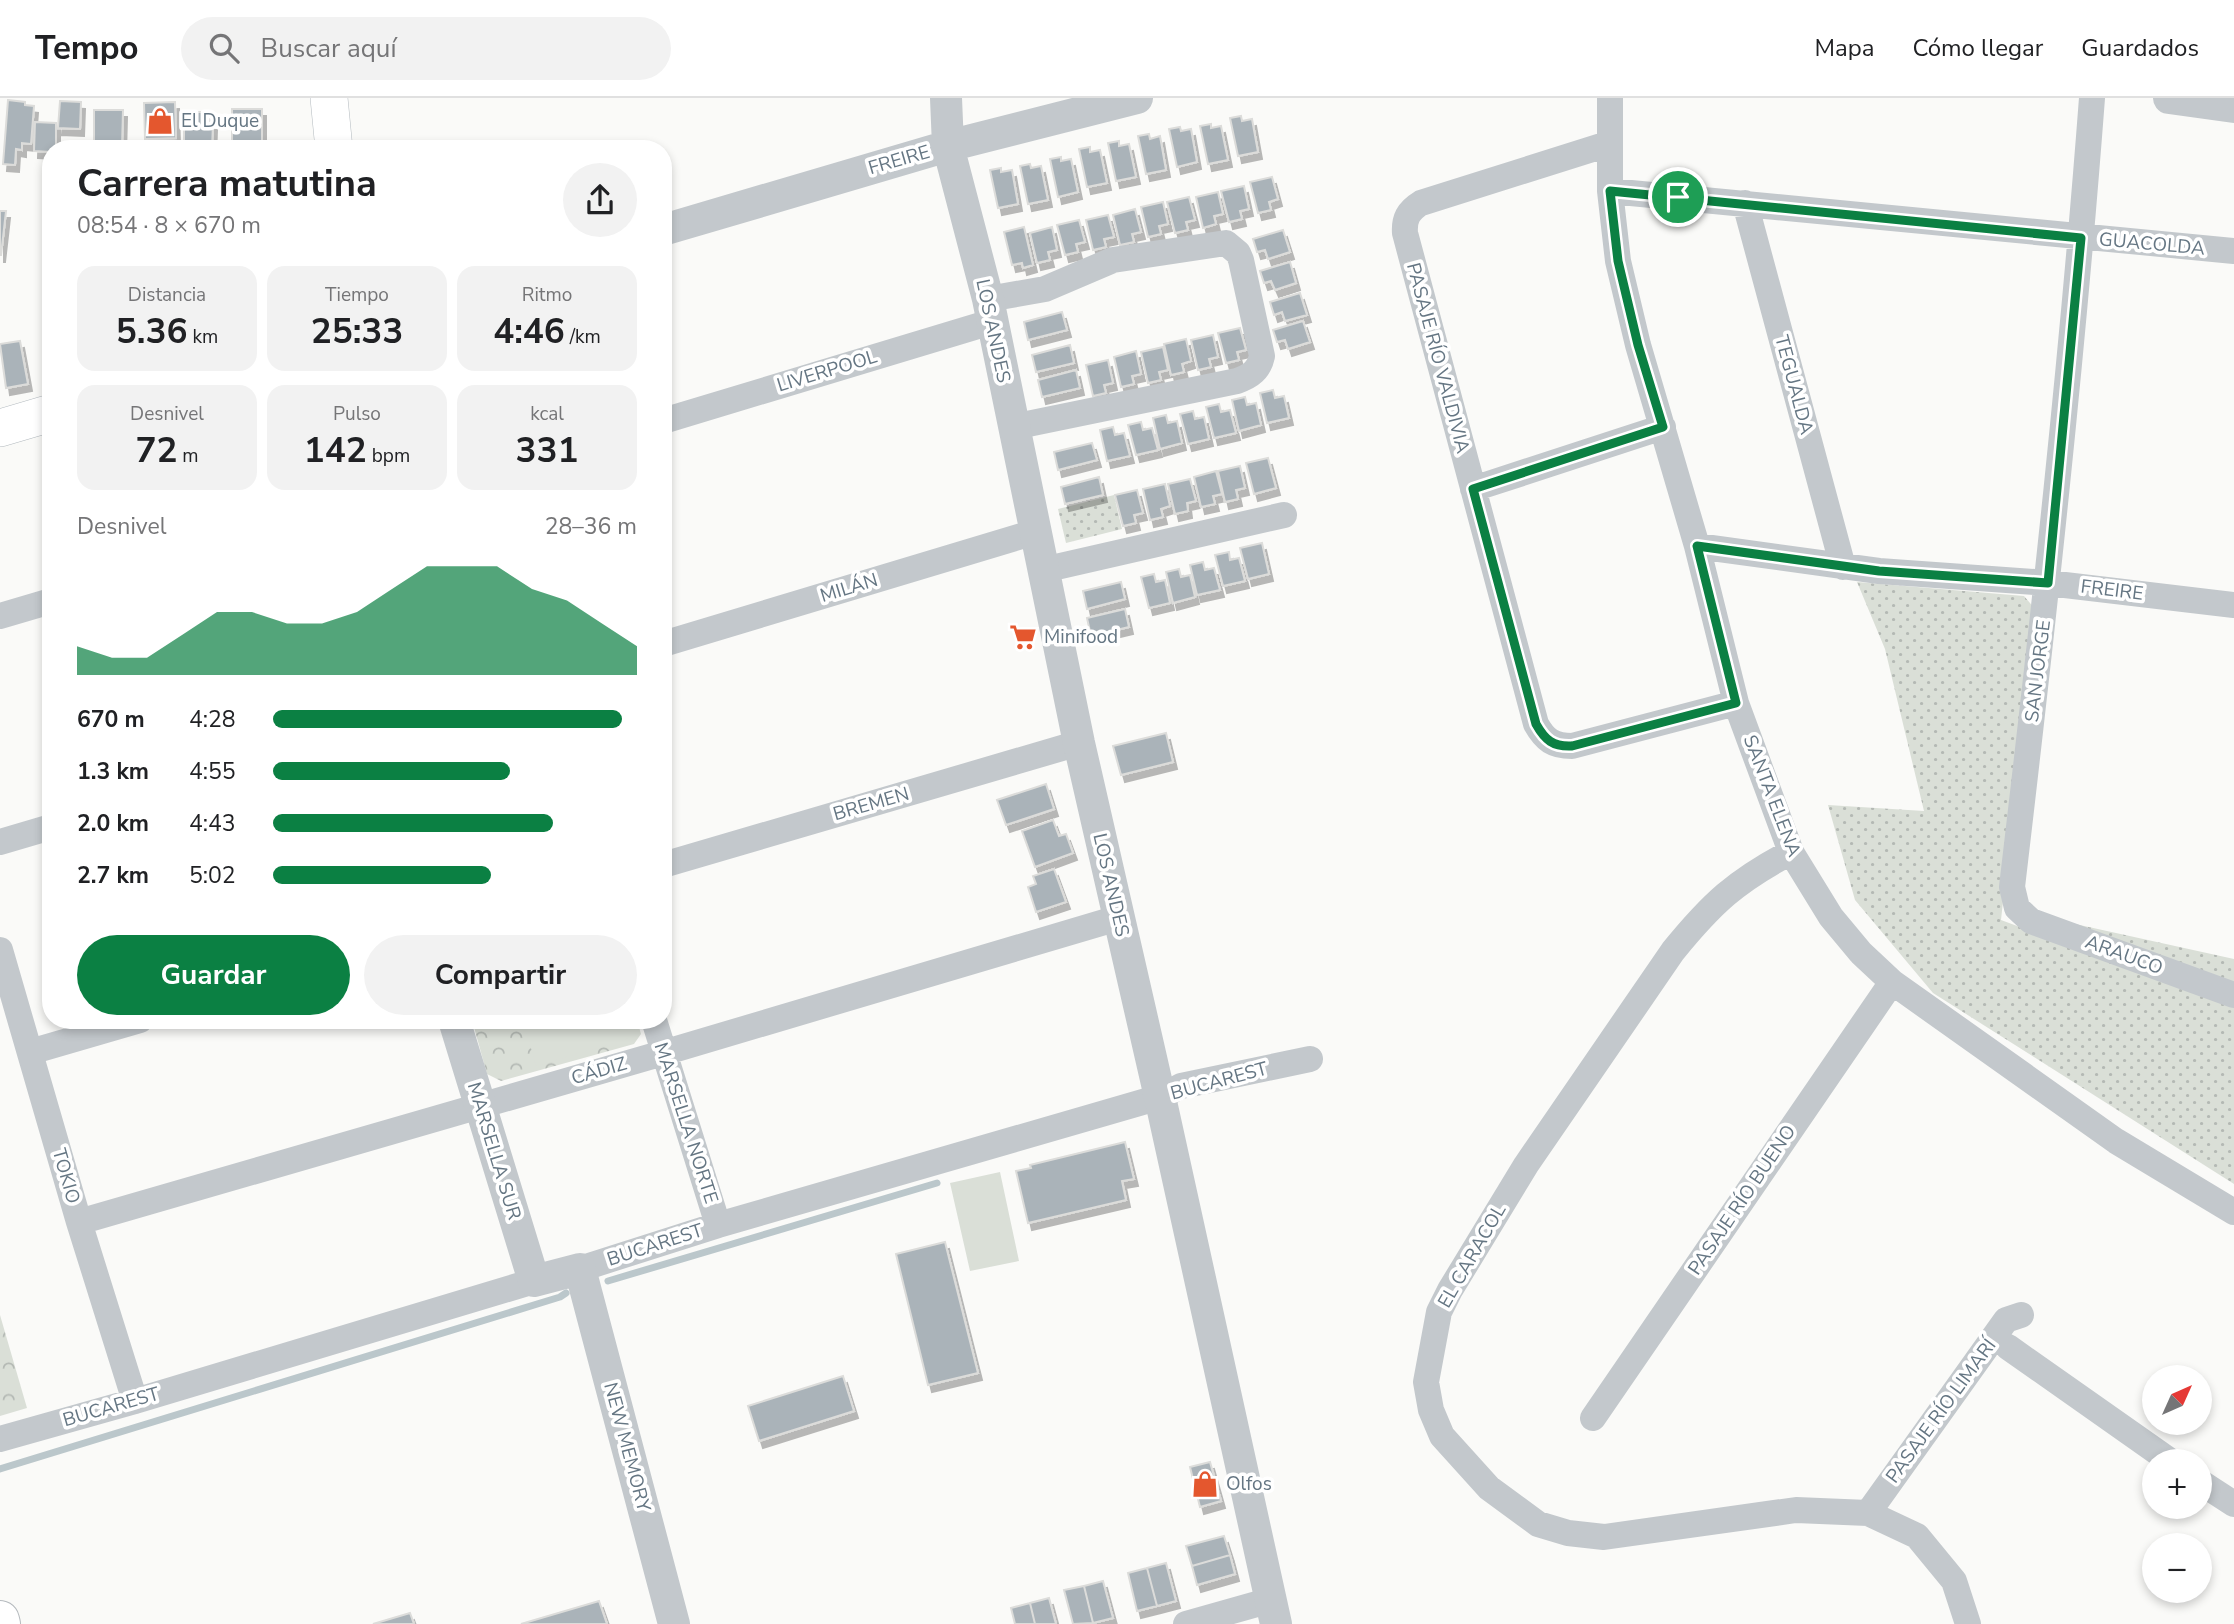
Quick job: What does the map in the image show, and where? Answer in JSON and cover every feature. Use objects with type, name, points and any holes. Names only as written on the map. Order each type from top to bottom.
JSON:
[{"type":"main road","points":[[329,98],[333,140]]},
{"type":"main road","points":[[0,428],[42,416]]},
{"type":"street","name":"LOS ANDES","points":[[946,98],[948,146],[990,310],[1079,743],[1273,1612]]},
{"type":"street","name":"FREIRE","points":[[672,227],[948,146],[1138,98]]},
{"type":"street","name":"SANTA ELENA","points":[[1610,98],[1610,191],[1618,261],[1638,345],[1697,546],[1736,703],[1791,852],[1831,917],[1861,953],[1892,982],[2116,1141],[2234,1212]]},
{"type":"street","name":"SAN JORGE","points":[[2017,908],[2012,887],[2048,583],[2092,98]]},
{"type":"street","points":[[2169,98],[2234,107]]},
{"type":"street","name":"PASAJE RÍO VALDIVIA","points":[[1608,144],[1422,203],[1409,213],[1404,222],[1405,233],[1536,724],[1550,743],[1560,747],[1572,746],[1736,703]]},
{"type":"street","name":"GUACOLDA","points":[[1610,191],[2234,251]]},
{"type":"street","name":"TEGUALDA","points":[[1745,203],[1843,567]]},
{"type":"street","name":"LIVERPOOL","points":[[672,418],[990,310],[1113,260],[1218,243],[1232,247],[1238,253],[1262,356],[1255,372],[1237,381],[1013,427]]},
{"type":"street","points":[[1473,489],[1663,427]]},
{"type":"street","points":[[1043,570],[1284,515]]},
{"type":"street","name":"MILÁN","points":[[672,641],[1035,532]]},
{"type":"street","name":"FREIRE","points":[[1697,546],[1843,567],[2048,583],[2234,605]]},
{"type":"street","points":[[0,616],[42,604]]},
{"type":"street","name":"BREMEN","points":[[672,862],[1079,743]]},
{"type":"street","points":[[0,842],[42,830]]},
{"type":"street","name":"EL CARACOL","points":[[1791,852],[1755,870],[1698,920],[1673,951],[1525,1165],[1439,1312],[1426,1382],[1431,1410],[1442,1436],[1489,1489],[1538,1524],[1569,1533],[1604,1537],[1796,1510],[1868,1513],[1917,1536],[1954,1581],[1968,1624]]},
{"type":"street","name":"ARAUCO","points":[[2017,908],[2031,921],[2234,995]]},
{"type":"street","name":"CÁDIZ","points":[[79,1222],[1118,918]]},
{"type":"street","name":"TOKIO","points":[[0,950],[79,1222],[135,1401]]},
{"type":"street","name":"PASAJE RÍO BUENO","points":[[1593,1418],[1892,982]]},
{"type":"street","points":[[30,1052],[109,1029]]},
{"type":"street","name":"MARSELLA SUR","points":[[457,1029],[534,1281]]},
{"type":"street","name":"MARSELLA NORTE","points":[[656,1029],[718,1225]]},
{"type":"street","name":"BUCAREST","points":[[0,1439],[580,1269],[718,1225],[1160,1097],[1181,1086],[1310,1059]]},
{"type":"street","name":"NEW MEMORY","points":[[580,1269],[674,1624]]},
{"type":"street","name":"PASAJE RÍO LIMARÍ","points":[[1868,1513],[2006,1320],[2021,1315]]},
{"type":"street","name":"PASAJE RÍO LIMARÍ","points":[[2008,1347],[2153,1449]]},
{"type":"street","points":[[2212,1490],[2234,1504]]},
{"type":"street","points":[[1186,1624],[1273,1612]]},
{"type":"green space","points":[[1114,495],[1122,529],[1066,543],[1058,509]]},
{"type":"green space","points":[[1857,582],[2024,596],[2035,609],[2001,920],[2234,1006],[2234,1184],[1933,993],[1855,900],[1828,805],[1924,811],[1885,649]]},
{"type":"green space","points":[[2030,914],[2234,959],[2234,989]]},
{"type":"green space","points":[[474,1029],[640,1029],[641,1034],[634,1044],[501,1081],[487,1074]]},
{"type":"green space","points":[[526,1029],[634,1029],[636,1036],[536,1066]]},
{"type":"green space","points":[[1000,1172],[1019,1261],[970,1271],[950,1183]]},
{"type":"green space","points":[[0,1315],[27,1408],[0,1416]]},
{"type":"building","points":[[8,100],[34,106],[31,144],[22,143],[22,150],[16,149],[15,165],[3,164]]},
{"type":"building","points":[[60,101],[81,102],[80,129],[58,128]]},
{"type":"building","name":"El Duque","points":[[175,102],[176,138],[145,139],[144,103]]},
{"type":"building","points":[[232,109],[262,109],[262,140],[232,140]]},
{"type":"building","points":[[94,110],[123,110],[122,140],[94,140]]},
{"type":"building","points":[[191,112],[210,112],[212,140],[184,140],[184,118],[191,118]]},
{"type":"building","points":[[1241,116],[1242,121],[1252,119],[1258,152],[1238,156],[1230,118]]},
{"type":"building","points":[[35,122],[56,123],[56,140],[42,140],[42,151],[34,151]]},
{"type":"building","points":[[1211,124],[1211,128],[1221,126],[1228,160],[1208,164],[1200,126]]},
{"type":"building","points":[[1180,127],[1181,131],[1191,129],[1197,162],[1177,167],[1169,129]]},
{"type":"building","points":[[1149,134],[1150,139],[1160,136],[1166,170],[1146,174],[1138,136]]},
{"type":"building","points":[[1119,141],[1119,146],[1129,144],[1136,177],[1116,181],[1108,143]]},
{"type":"building","points":[[1090,147],[1090,152],[1100,150],[1107,183],[1087,187],[1079,149]]},
{"type":"building","points":[[1061,157],[1061,161],[1071,159],[1078,192],[1058,197],[1050,159]]},
{"type":"building","points":[[1030,164],[1031,168],[1041,166],[1048,200],[1028,204],[1020,166]]},
{"type":"building","points":[[1001,168],[1001,172],[1012,170],[1018,204],[998,208],[990,170]]},
{"type":"building","points":[[1272,177],[1278,199],[1269,202],[1271,210],[1258,213],[1250,182]]},
{"type":"building","points":[[1244,186],[1249,209],[1240,211],[1242,219],[1229,222],[1221,191]]},
{"type":"building","points":[[1218,192],[1223,214],[1214,216],[1216,224],[1203,228],[1196,197]]},
{"type":"building","points":[[1189,197],[1195,220],[1186,222],[1188,230],[1175,233],[1167,202]]},
{"type":"building","points":[[1163,202],[1168,224],[1159,226],[1161,234],[1148,237],[1141,207]]},
{"type":"building","points":[[1135,209],[1141,232],[1132,234],[1134,242],[1120,245],[1113,215]]},
{"type":"building","points":[[0,211],[6,211],[1,255],[0,255]]},
{"type":"building","points":[[1108,215],[1114,237],[1104,239],[1106,247],[1093,250],[1086,220]]},
{"type":"building","points":[[1079,220],[1085,242],[1076,244],[1078,252],[1065,255],[1057,225]]},
{"type":"building","points":[[1024,227],[1033,265],[1023,268],[1022,263],[1012,265],[1004,232]]},
{"type":"building","points":[[1052,227],[1057,250],[1048,252],[1050,260],[1037,263],[1030,233]]},
{"type":"building","points":[[1283,230],[1290,252],[1268,259],[1265,250],[1257,252],[1253,239]]},
{"type":"building","points":[[1290,262],[1296,283],[1275,290],[1271,281],[1264,283],[1260,271]]},
{"type":"building","points":[[1300,293],[1307,315],[1285,321],[1282,312],[1274,315],[1270,302]]},
{"type":"building","points":[[1062,312],[1067,330],[1028,340],[1024,322]]},
{"type":"building","points":[[1303,321],[1310,342],[1288,349],[1285,340],[1277,342],[1273,330]]},
{"type":"building","points":[[1240,328],[1246,350],[1237,352],[1239,360],[1226,363],[1218,333]]},
{"type":"building","points":[[1213,335],[1218,357],[1209,359],[1211,367],[1198,370],[1191,340]]},
{"type":"building","points":[[1186,339],[1191,361],[1182,364],[1184,372],[1171,375],[1164,344]]},
{"type":"building","points":[[20,341],[28,384],[6,388],[0,344]]},
{"type":"building","points":[[1070,345],[1074,363],[1036,372],[1032,355]]},
{"type":"building","points":[[1163,347],[1168,370],[1159,372],[1161,380],[1148,383],[1141,352]]},
{"type":"building","points":[[1136,351],[1141,374],[1132,376],[1134,384],[1121,387],[1114,357]]},
{"type":"building","points":[[1108,360],[1113,383],[1104,385],[1106,393],[1093,396],[1086,365]]},
{"type":"building","points":[[1076,370],[1080,388],[1042,397],[1038,380]]},
{"type":"building","points":[[1273,390],[1275,398],[1284,396],[1289,418],[1267,423],[1260,393]]},
{"type":"building","points":[[1245,397],[1247,405],[1256,403],[1261,425],[1239,431],[1232,400]]},
{"type":"building","points":[[1219,404],[1221,412],[1230,410],[1236,433],[1214,438],[1206,407]]},
{"type":"building","points":[[1193,411],[1195,419],[1204,417],[1209,439],[1188,444],[1180,414]]},
{"type":"building","points":[[1166,415],[1168,423],[1177,421],[1182,443],[1160,449],[1153,418]]},
{"type":"building","points":[[1141,422],[1143,430],[1152,428],[1158,450],[1136,455],[1128,425]]},
{"type":"building","points":[[1113,427],[1115,435],[1124,433],[1130,456],[1107,461],[1100,430]]},
{"type":"building","points":[[1092,443],[1097,460],[1058,470],[1054,452]]},
{"type":"building","points":[[1268,458],[1276,488],[1254,494],[1246,463]]},
{"type":"building","points":[[1240,466],[1245,488],[1236,490],[1238,499],[1225,502],[1218,471]]},
{"type":"building","points":[[1216,471],[1222,494],[1213,496],[1215,504],[1201,507],[1194,477]]},
{"type":"building","points":[[1099,477],[1103,495],[1065,504],[1061,487]]},
{"type":"building","points":[[1190,479],[1196,501],[1187,503],[1188,511],[1175,514],[1168,484]]},
{"type":"building","points":[[1165,484],[1170,506],[1161,509],[1163,517],[1150,520],[1143,489]]},
{"type":"building","points":[[1137,490],[1143,513],[1134,515],[1136,523],[1123,526],[1115,495]]},
{"type":"building","points":[[1262,543],[1269,574],[1248,579],[1240,548]]},
{"type":"building","points":[[1229,552],[1230,560],[1239,558],[1245,581],[1223,586],[1215,555]]},
{"type":"building","points":[[1203,562],[1205,570],[1214,568],[1220,590],[1197,595],[1190,565]]},
{"type":"building","points":[[1179,569],[1181,577],[1190,575],[1195,597],[1173,603],[1166,572]]},
{"type":"building","points":[[1154,574],[1156,582],[1165,580],[1170,603],[1149,608],[1141,577]]},
{"type":"building","points":[[1121,582],[1125,599],[1087,609],[1083,591]]},
{"type":"building","points":[[1125,609],[1129,627],[1091,636],[1087,618]]},
{"type":"building","points":[[1166,733],[1173,762],[1121,775],[1113,746]]},
{"type":"building","points":[[1046,784],[1054,809],[1006,825],[997,800]]},
{"type":"building","points":[[1053,820],[1059,836],[1066,834],[1073,853],[1035,867],[1022,831]]},
{"type":"building","points":[[1054,869],[1066,902],[1036,912],[1028,887],[1036,884],[1033,876]]},
{"type":"building","points":[[1125,1142],[1134,1179],[1122,1181],[1126,1200],[1028,1223],[1016,1171],[1031,1168],[1030,1165]]},
{"type":"building","points":[[945,1242],[978,1373],[928,1385],[896,1254]]},
{"type":"building","points":[[843,1376],[854,1411],[759,1441],[748,1406]]},
{"type":"building","name":"Olfos","points":[[1210,1462],[1221,1501],[1200,1507],[1190,1467]]},
{"type":"building","points":[[1224,1536],[1230,1555],[1192,1566],[1186,1546]]},
{"type":"building","points":[[1230,1555],[1235,1574],[1197,1585],[1192,1566]]},
{"type":"building","points":[[1166,1563],[1176,1601],[1157,1606],[1147,1568]]},
{"type":"building","points":[[1147,1568],[1157,1606],[1137,1611],[1128,1573]]},
{"type":"building","points":[[1103,1581],[1113,1618],[1093,1623],[1084,1586]]},
{"type":"building","points":[[1084,1586],[1093,1623],[1073,1624],[1064,1590]]},
{"type":"building","points":[[1049,1598],[1056,1624],[1035,1624],[1030,1603]]},
{"type":"building","points":[[599,1601],[607,1624],[521,1624]]},
{"type":"building","points":[[1030,1603],[1035,1624],[1015,1624],[1011,1608]]},
{"type":"building","points":[[410,1613],[414,1624],[373,1624]]},
{"type":"waterway","points":[[608,1281],[937,1183]]},
{"type":"waterway","points":[[0,1469],[566,1293]]},
{"type":"place","name":"El Duque","points":[[160,121]]},
{"type":"place","name":"Minifood","points":[[1023,637]]},
{"type":"place","name":"Olfos","points":[[1205,1484]]},
{"type":"route","points":[[1610,191],[1678,197],[2081,238],[2048,583],[1879,571],[1697,546],[1736,703],[1560,747],[1550,743],[1536,724],[1473,489],[1663,427],[1638,345],[1618,261],[1610,191]]}]
